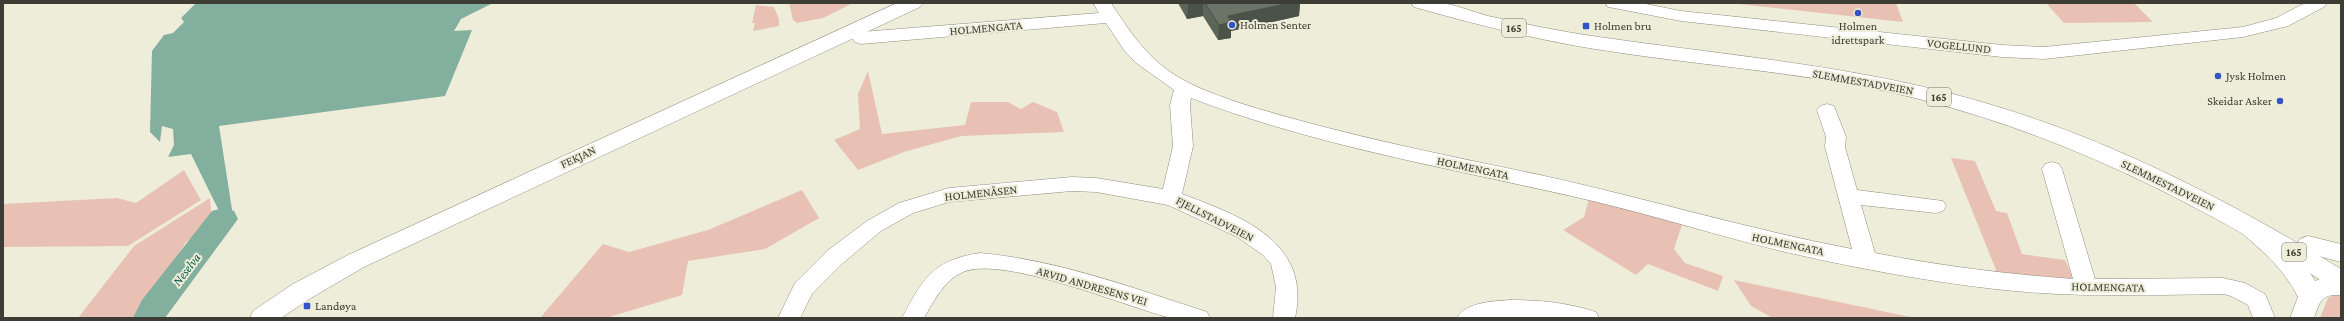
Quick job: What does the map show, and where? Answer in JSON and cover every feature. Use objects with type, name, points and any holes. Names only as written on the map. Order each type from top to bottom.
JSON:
[{"type":"main road","name":"SLEMMESTADVEIEN","points":[[1421,3],[1456,14],[1527,31],[1610,45],[1833,76],[1932,95],[2000,115],[2098,152],[2169,184],[2246,224],[2341,281]]},
{"type":"main road","name":"SLEMMESTADVEIEN","points":[[1445,3],[1542,25],[1826,68],[1933,90],[2035,122],[2100,147],[2308,245],[2341,264]]},
{"type":"main road","name":"FEKJAN","points":[[262,318],[302,291],[356,261],[908,5]]},
{"type":"main road","points":[[2246,224],[2291,263],[2304,282],[2306,307]]},
{"type":"main road","points":[[2308,245],[2341,253]]},
{"type":"main road","points":[[2306,307],[2324,286],[2341,286]]},
{"type":"street","name":"VOGELLUND","points":[[1614,3],[1681,16],[2029,53],[2144,44],[2243,32],[2282,22],[2310,7]]},
{"type":"street","name":"HOLMENGATA","points":[[860,38],[1106,10],[1141,58],[1184,88],[1247,112],[1347,140],[1598,195],[1782,243],[1866,260],[1996,281],[2086,287],[2223,286],[2237,289],[2257,300],[2264,318]]},
{"type":"street","name":"FJELLSTADVEIEN","points":[[1184,88],[1180,104],[1183,146],[1171,198],[1194,206],[1261,243],[1278,257],[1283,268],[1287,292],[1284,318]]},
{"type":"street","points":[[1827,110],[1848,196],[1866,260]]},
{"type":"street","points":[[2052,169],[2086,287]]},
{"type":"street","name":"HOLMENÅSEN","points":[[789,318],[803,289],[835,257],[874,226],[906,208],[927,201],[949,195],[1072,184],[1096,185],[1171,198]]},
{"type":"street","points":[[1848,196],[1936,206]]},
{"type":"street","name":"ARVID ANDRESENS VEI","points":[[913,318],[933,284],[945,272],[961,264],[977,262],[1031,269],[1080,280],[1199,318]]},
{"type":"street","points":[[1468,318],[1501,310],[1525,309],[1588,318]]},
{"type":"shaded area","points":[[196,3],[493,3],[461,19],[454,31],[472,30],[445,96],[219,126],[233,216],[223,219],[191,154],[168,157],[174,145],[173,129],[162,126],[160,142],[150,132],[152,51],[164,35],[173,33],[184,22],[181,18]]},
{"type":"shaded area","points":[[789,3],[853,3],[823,18],[797,23],[793,20]]},
{"type":"shaded area","name":"Holmen idrettspark","points":[[1729,3],[1896,3],[1903,22]]},
{"type":"shaded area","points":[[2046,3],[2134,3],[2153,22],[2064,23]]},
{"type":"shaded area","points":[[756,5],[774,7],[779,19],[779,26],[753,31],[755,23],[752,23]]},
{"type":"shaded area","points":[[868,71],[882,134],[965,125],[971,102],[1008,102],[1021,109],[1033,102],[1057,112],[1064,132],[961,136],[904,152],[858,170],[834,140],[860,129],[858,94]]},
{"type":"shaded area","points":[[1951,158],[1975,161],[1996,211],[2007,213],[2022,254],[2065,260],[2074,280],[1998,275]]},
{"type":"shaded area","points":[[184,170],[201,200],[128,246],[3,247],[3,204],[117,198],[136,203]]},
{"type":"shaded area","points":[[802,190],[819,218],[765,249],[688,261],[682,295],[606,318],[540,318],[603,244],[629,252],[708,230]]},
{"type":"shaded area","points":[[210,198],[212,226],[186,242],[136,318],[78,318],[134,246]]},
{"type":"shaded area","points":[[1589,199],[1629,208],[1682,225],[1674,249],[1685,263],[1723,276],[1718,291],[1648,264],[1636,275],[1563,230],[1584,217]]},
{"type":"shaded area","points":[[1734,280],[1915,318],[1773,318],[1751,306]]},
{"type":"shaded area","points":[[2341,292],[2341,318],[2320,318],[2328,298]]},
{"type":"building","points":[[1205,3],[1290,3],[1228,16],[1231,22],[1219,25]]},
{"type":"waterway","name":"Neselva","points":[[149,318],[154,309],[223,219]]},
{"type":"place","name":"Holmen idrettspark","points":[[1858,13]]},
{"type":"place","name":"Holmen Senter","points":[[1232,25]]},
{"type":"place","name":"Holmen bru","points":[[1586,26]]},
{"type":"place","name":"Jysk Holmen","points":[[2218,76]]},
{"type":"place","name":"Skeidar Asker","points":[[2280,101]]},
{"type":"place","name":"Landøya","points":[[307,306]]}]
